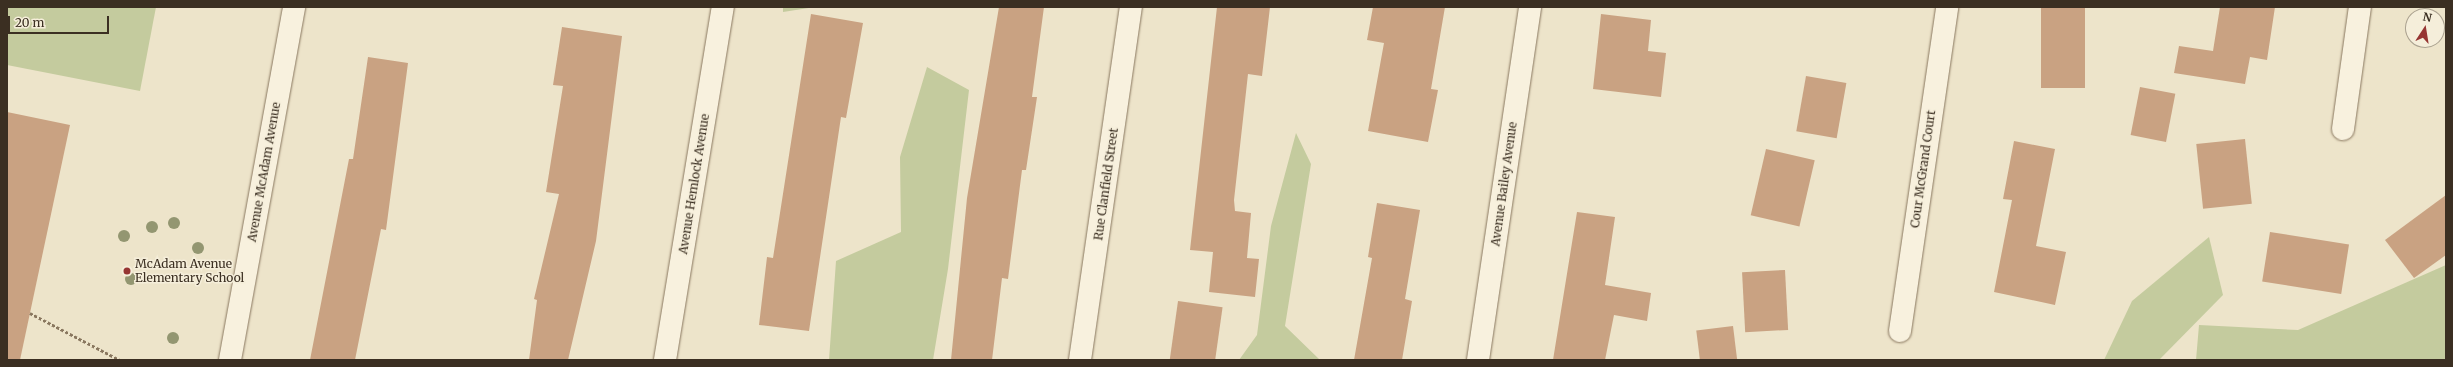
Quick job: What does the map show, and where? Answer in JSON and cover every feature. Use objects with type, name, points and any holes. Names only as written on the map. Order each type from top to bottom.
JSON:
[{"type":"street","name":"Avenue McAdam Avenue","points":[[230,360],[294,7]]},
{"type":"street","name":"Avenue Hemlock Avenue","points":[[665,360],[723,7]]},
{"type":"street","name":"Rue Clanfield Street","points":[[1080,360],[1131,7]]},
{"type":"street","name":"Avenue Bailey Avenue","points":[[1478,360],[1530,7]]},
{"type":"street","name":"Cour McGrand Court","points":[[1900,331],[1947,7]]},
{"type":"street","points":[[2342,129],[2360,7]]},
{"type":"path","points":[[30,313],[120,360]]},
{"type":"green space","points":[[7,7],[156,7],[140,91],[7,65]]},
{"type":"green space","points":[[783,7],[815,7],[783,12]]},
{"type":"green space","points":[[927,67],[969,90],[948,269],[933,360],[829,360],[836,261],[901,232],[900,157]]},
{"type":"green space","points":[[1296,133],[1311,164],[1285,326],[1320,360],[1239,360],[1257,335],[1271,226]]},
{"type":"green space","points":[[2209,237],[2223,295],[2159,360],[2104,360],[2132,301]]},
{"type":"green space","points":[[2446,265],[2446,360],[2196,360],[2199,325],[2298,330]]},
{"type":"building","points":[[999,7],[1044,7],[1032,97],[1037,97],[1026,170],[1022,170],[1008,279],[1002,278],[992,360],[951,360],[967,198]]},
{"type":"building","points":[[1217,7],[1270,7],[1262,76],[1248,74],[1234,200],[1235,211],[1251,213],[1247,258],[1259,259],[1255,297],[1209,292],[1213,252],[1190,250]]},
{"type":"building","points":[[1373,7],[1445,7],[1431,89],[1438,90],[1428,142],[1368,131],[1384,43],[1367,40]]},
{"type":"building","points":[[2041,7],[2085,7],[2085,88],[2041,88]]},
{"type":"building","points":[[2220,7],[2275,7],[2267,60],[2250,57],[2245,84],[2174,73],[2179,46],[2213,51]]},
{"type":"building","points":[[811,14],[863,23],[846,118],[841,117],[809,331],[759,325],[767,257],[773,258]]},
{"type":"building","points":[[1601,14],[1651,20],[1648,51],[1666,53],[1661,97],[1593,89]]},
{"type":"building","points":[[562,27],[622,36],[596,241],[568,360],[529,360],[537,300],[534,299],[559,194],[546,192],[563,86],[553,85]]},
{"type":"building","points":[[368,57],[408,63],[386,230],[381,229],[355,360],[310,360],[349,159],[353,159]]},
{"type":"building","points":[[1806,76],[1846,83],[1837,138],[1796,131]]},
{"type":"building","points":[[2140,87],[2175,94],[2166,142],[2131,135]]},
{"type":"building","points":[[7,112],[70,125],[20,360],[7,360]]},
{"type":"building","points":[[2245,139],[2252,204],[2203,209],[2196,144]]},
{"type":"building","points":[[2014,141],[2055,149],[2036,246],[2066,252],[2055,305],[1994,292],[2012,200],[2003,199]]},
{"type":"building","points":[[1766,149],[1815,160],[1799,227],[1751,215]]},
{"type":"building","points":[[2446,195],[2446,255],[2414,278],[2385,240]]},
{"type":"building","points":[[1377,203],[1420,210],[1405,299],[1412,301],[1402,360],[1354,360],[1372,258],[1368,257]]},
{"type":"building","points":[[1577,212],[1615,217],[1605,285],[1651,293],[1647,321],[1614,315],[1605,360],[1553,360]]},
{"type":"building","points":[[2270,232],[2349,245],[2341,294],[2262,281]]},
{"type":"building","points":[[1785,270],[1788,330],[1745,332],[1742,272]]},
{"type":"building","points":[[1178,301],[1223,307],[1215,360],[1170,359]]},
{"type":"building","points":[[1733,326],[1737,360],[1700,360],[1696,331]]},
{"type":"place","name":"McAdam Avenue Elementary School","points":[[127,271]]}]
